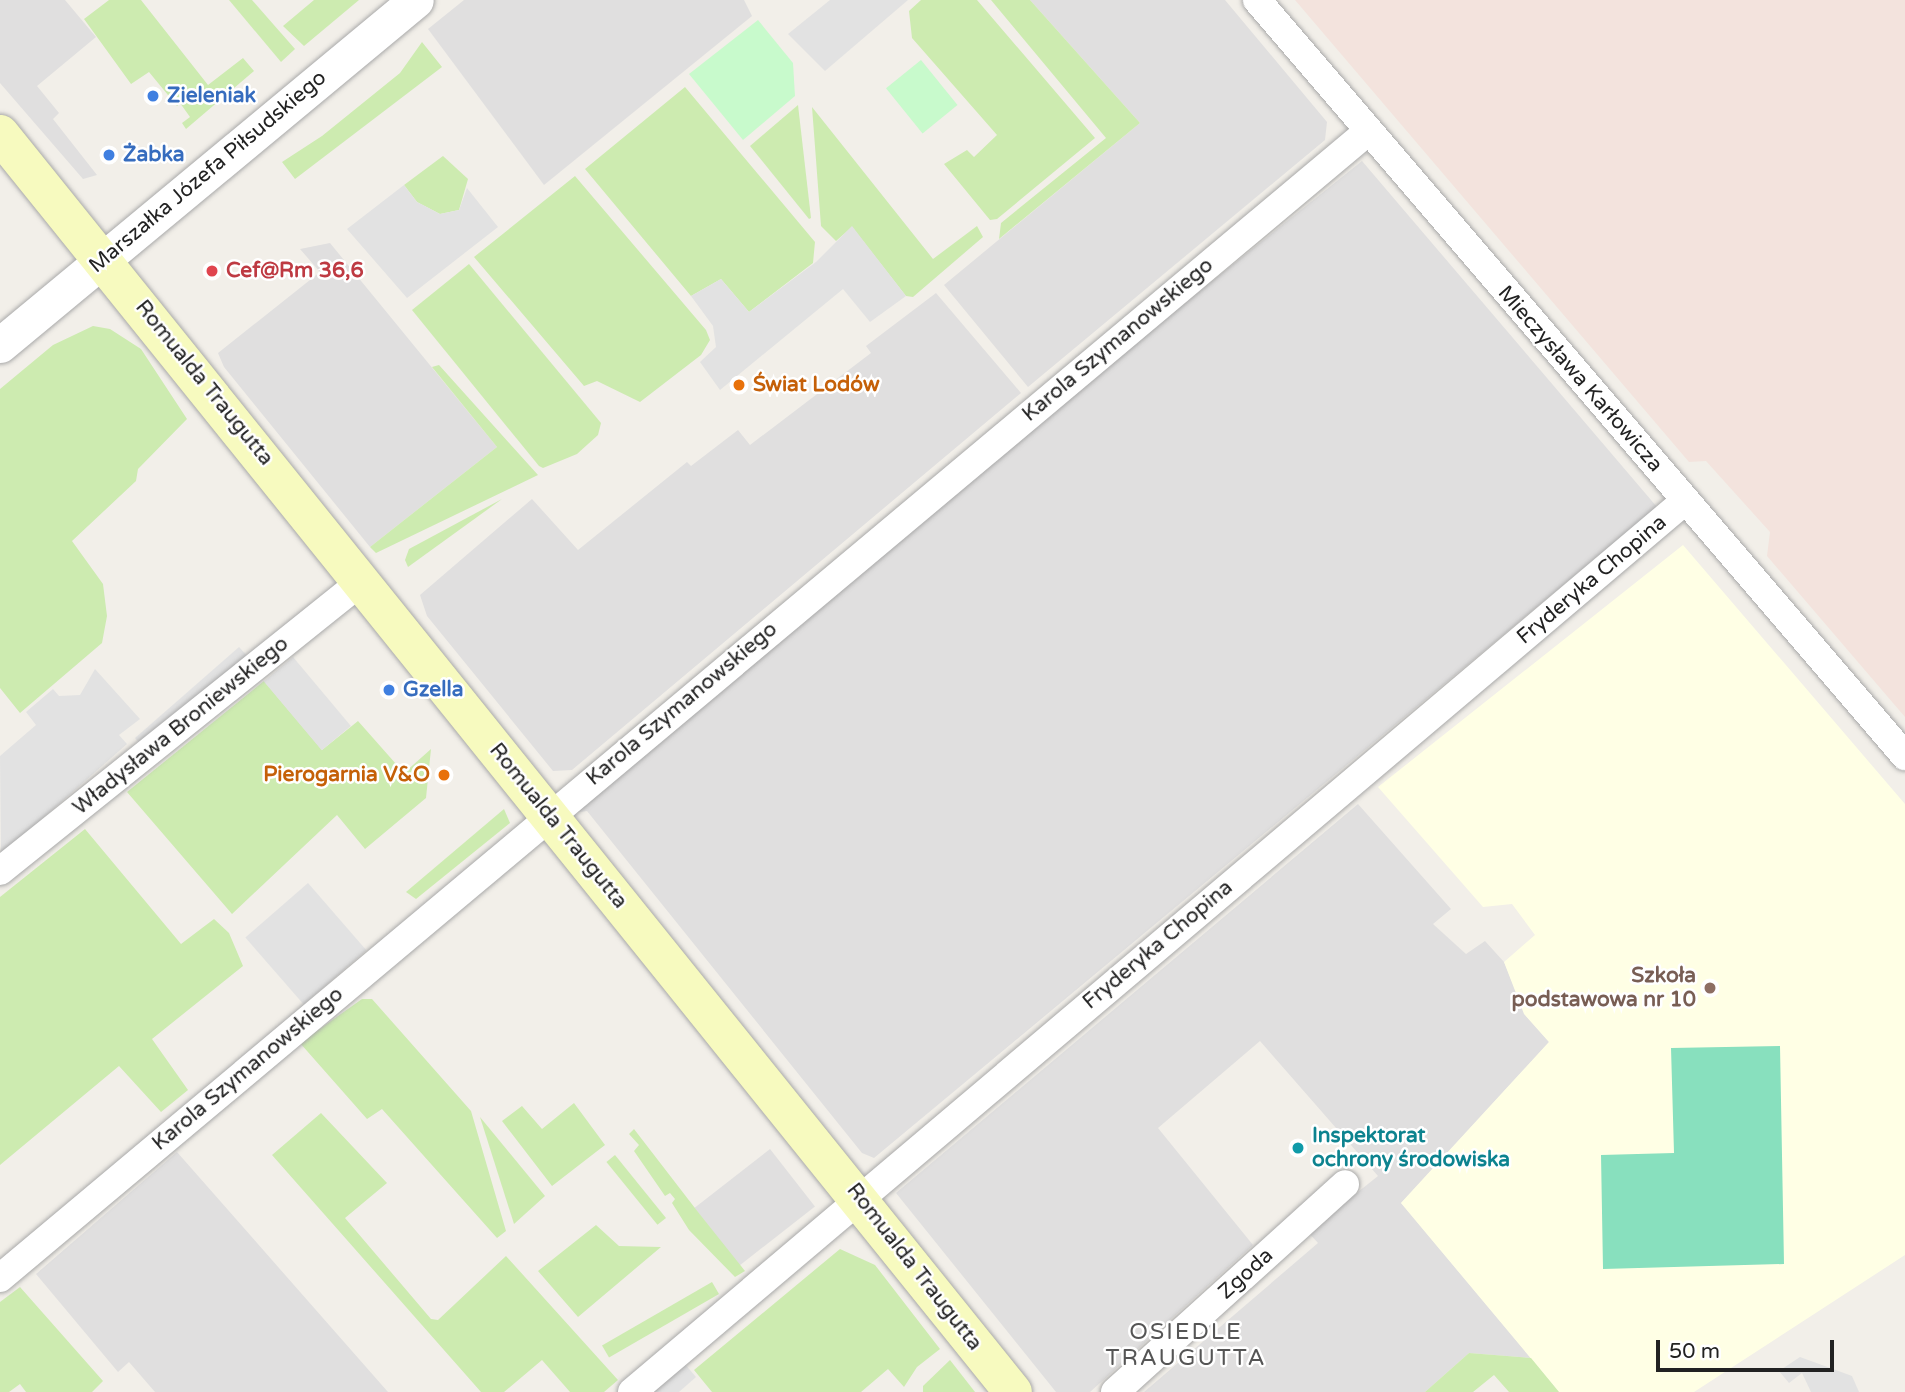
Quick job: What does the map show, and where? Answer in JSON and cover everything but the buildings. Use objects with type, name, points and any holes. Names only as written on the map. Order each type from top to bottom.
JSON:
[{"type":"main road","name":"Romualda Traugutta","points":[[0,134],[363,580],[549,816],[1013,1392]]},
{"type":"street","name":"Marszałka Józefa Piłsudskiego","points":[[0,345],[416,0]]},
{"type":"street","name":"Mieczysława Karłowicza","points":[[1257,0],[1367,132],[1905,755]]},
{"type":"street","name":"Karola Szymanowskiego","points":[[0,1278],[1367,132]]},
{"type":"street","name":"Fryderyka Chopina","points":[[632,1392],[858,1198],[1685,501]]},
{"type":"street","name":"Władysława Broniewskiego","points":[[0,871],[363,580]]},
{"type":"street","name":"Zgoda","points":[[1115,1392],[1345,1184]]},
{"type":"shaded area","points":[[0,0],[65,0],[96,37],[37,86],[59,113],[53,119],[97,175],[83,179],[0,83]]},
{"type":"shaded area","points":[[464,0],[744,0],[752,16],[544,185],[428,29]]},
{"type":"shaded area","points":[[830,0],[908,0],[825,71],[788,34]]},
{"type":"shaded area","points":[[1030,0],[1225,0],[1327,122],[1325,140],[1028,387],[944,285],[1140,123]]},
{"type":"shaded area","points":[[1295,0],[1905,0],[1905,717],[1767,556],[1770,532],[1706,461],[1689,462]]},
{"type":"shaded area","points":[[1362,161],[1657,507],[874,1158],[862,1153],[587,811],[544,817]]},
{"type":"shaded area","points":[[404,185],[417,202],[440,214],[459,210],[467,188],[498,227],[407,298],[347,229]]},
{"type":"shaded area","points":[[852,226],[906,296],[870,322],[843,289],[720,390],[700,362],[716,347],[713,326],[691,296],[721,279],[749,312],[816,262]]},
{"type":"shaded area","points":[[330,243],[497,447],[370,547],[224,367],[218,353],[320,272],[300,249]]},
{"type":"shaded area","points":[[936,293],[1021,393],[572,770],[553,771],[427,616],[420,595],[532,499],[578,550],[687,462],[691,466],[738,430],[750,445],[871,353],[866,346]]},
{"type":"shaded area","name":"Szkoła podstawowa nr 10","points":[[1683,545],[1905,804],[1905,1255],[1694,1392],[1559,1392],[1401,1203],[1549,1042],[1524,1014],[1504,962],[1535,935],[1512,904],[1483,907],[1378,787]]},
{"type":"shaded area","points":[[239,647],[252,661],[144,748],[135,738]]},
{"type":"shaded area","points":[[293,657],[351,726],[322,750],[264,681]]},
{"type":"shaded area","points":[[95,669],[140,719],[119,735],[127,744],[1,855],[0,756],[36,725],[26,712],[53,689],[59,696],[80,695]]},
{"type":"shaded area","points":[[1358,804],[1451,909],[1433,924],[1466,954],[1485,941],[1504,962],[1526,1016],[1549,1042],[1401,1203],[1531,1358],[1469,1353],[1425,1392],[1144,1392],[1318,1243],[1308,1232],[1378,1176],[1260,1041],[1158,1128],[1253,1245],[1090,1392],[1056,1392],[896,1193]]},
{"type":"shaded area","points":[[308,883],[366,950],[304,1005],[245,937]]},
{"type":"shaded area","points":[[770,1149],[815,1207],[739,1266],[694,1208]]},
{"type":"shaded area","points":[[177,1152],[388,1392],[155,1392],[129,1362],[118,1372],[36,1274]]},
{"type":"shaded area","points":[[1800,1357],[1852,1376],[1859,1392],[1811,1392],[1802,1373],[1789,1383],[1779,1371]]},
{"type":"shaded area","points":[[684,1363],[696,1377],[679,1392],[651,1392]]},
{"type":"green space","points":[[109,0],[141,0],[208,85],[243,58],[254,71],[186,129],[182,123],[190,117],[180,103],[177,106],[149,72],[131,84],[84,19]]},
{"type":"green space","points":[[229,0],[252,0],[295,49],[281,62]]},
{"type":"green space","points":[[314,0],[359,0],[304,46],[283,26]]},
{"type":"green space","points":[[921,0],[977,0],[1095,138],[997,219],[990,220],[944,164],[967,150],[974,157],[997,135],[912,38],[909,11]]},
{"type":"green space","points":[[991,0],[1030,0],[1140,123],[999,239],[1001,223],[1106,138]]},
{"type":"green space","points":[[758,20],[793,63],[795,96],[743,140],[689,74]]},
{"type":"green space","points":[[422,42],[442,67],[295,179],[282,162],[322,136],[400,73]]},
{"type":"green space","points":[[921,60],[958,105],[923,133],[886,88]]},
{"type":"green space","points":[[685,87],[815,242],[813,263],[749,312],[721,279],[691,296],[585,169]]},
{"type":"green space","points":[[798,105],[811,218],[809,219],[750,146]]},
{"type":"green space","points":[[812,107],[933,259],[977,226],[983,237],[913,297],[906,296],[852,227],[836,241],[821,226]]},
{"type":"green space","points":[[443,156],[468,179],[459,210],[440,214],[417,202],[404,185]]},
{"type":"green space","points":[[575,176],[706,330],[710,340],[701,355],[640,402],[597,381],[584,386],[474,257]]},
{"type":"green space","points":[[469,264],[601,423],[598,435],[577,454],[543,468],[539,466],[412,310]]},
{"type":"green space","points":[[93,326],[110,329],[141,349],[187,419],[138,469],[136,481],[72,541],[103,584],[107,616],[102,643],[20,713],[0,688],[0,389],[53,345]]},
{"type":"green space","points":[[439,365],[538,475],[376,553],[370,547],[497,447],[432,367]]},
{"type":"green space","points":[[502,499],[408,567],[405,560],[409,549]]},
{"type":"green space","points":[[264,681],[322,750],[358,721],[404,773],[431,749],[426,798],[365,849],[337,815],[232,914],[127,792]]},
{"type":"green space","points":[[504,809],[510,823],[416,899],[406,892]]},
{"type":"green space","points":[[85,829],[181,944],[214,919],[229,933],[243,966],[152,1039],[188,1090],[161,1112],[119,1066],[0,1165],[0,897]]},
{"type":"green space","points":[[362,999],[372,999],[471,1111],[506,1231],[497,1238],[382,1109],[367,1119],[300,1043]]},
{"type":"green space","points":[[1780,1046],[1784,1264],[1603,1269],[1601,1155],[1674,1153],[1671,1048]]},
{"type":"green space","points":[[574,1103],[605,1145],[552,1186],[502,1121],[522,1106],[542,1129]]},
{"type":"green space","points":[[321,1113],[387,1183],[345,1218],[431,1319],[438,1320],[506,1256],[618,1380],[604,1392],[570,1392],[542,1360],[504,1392],[481,1392],[272,1155]]},
{"type":"green space","points":[[480,1117],[545,1196],[514,1224]]},
{"type":"green space","points":[[634,1129],[745,1271],[735,1277],[689,1230],[672,1203],[675,1199],[670,1193],[665,1196],[634,1151],[639,1145],[629,1134]]},
{"type":"green space","points":[[615,1155],[666,1218],[657,1225],[606,1162]]},
{"type":"green space","points":[[596,1225],[619,1246],[661,1247],[578,1317],[538,1271]]},
{"type":"green space","points":[[840,1249],[875,1265],[940,1349],[917,1367],[904,1387],[888,1369],[861,1392],[712,1392],[694,1370]]},
{"type":"green space","points":[[712,1282],[719,1294],[609,1358],[602,1346]]},
{"type":"green space","points":[[20,1287],[103,1381],[92,1392],[26,1392],[20,1384],[9,1392],[0,1392],[0,1302]]},
{"type":"green space","points":[[1469,1353],[1531,1358],[1559,1392],[1509,1392],[1494,1375],[1473,1392],[1425,1392]]},
{"type":"green space","points":[[950,1360],[975,1392],[923,1392],[923,1386]]},
{"type":"place","name":"Zieleniak","points":[[153,96]]},
{"type":"place","name":"Żabka","points":[[109,155]]},
{"type":"place","name":"Cef@Rm 36,6","points":[[212,271]]},
{"type":"place","name":"Świat Lodów","points":[[739,385]]},
{"type":"place","name":"Gzella","points":[[389,690]]},
{"type":"place","name":"Pierogarnia V&O","points":[[444,775]]},
{"type":"place","name":"Szkoła podstawowa nr 10","points":[[1710,988]]},
{"type":"place","name":"Inspektorat ochrony środowiska","points":[[1298,1148]]},
{"type":"district","name":"OSIEDLE TRAUGUTTA","points":[[1186,1345]]}]
